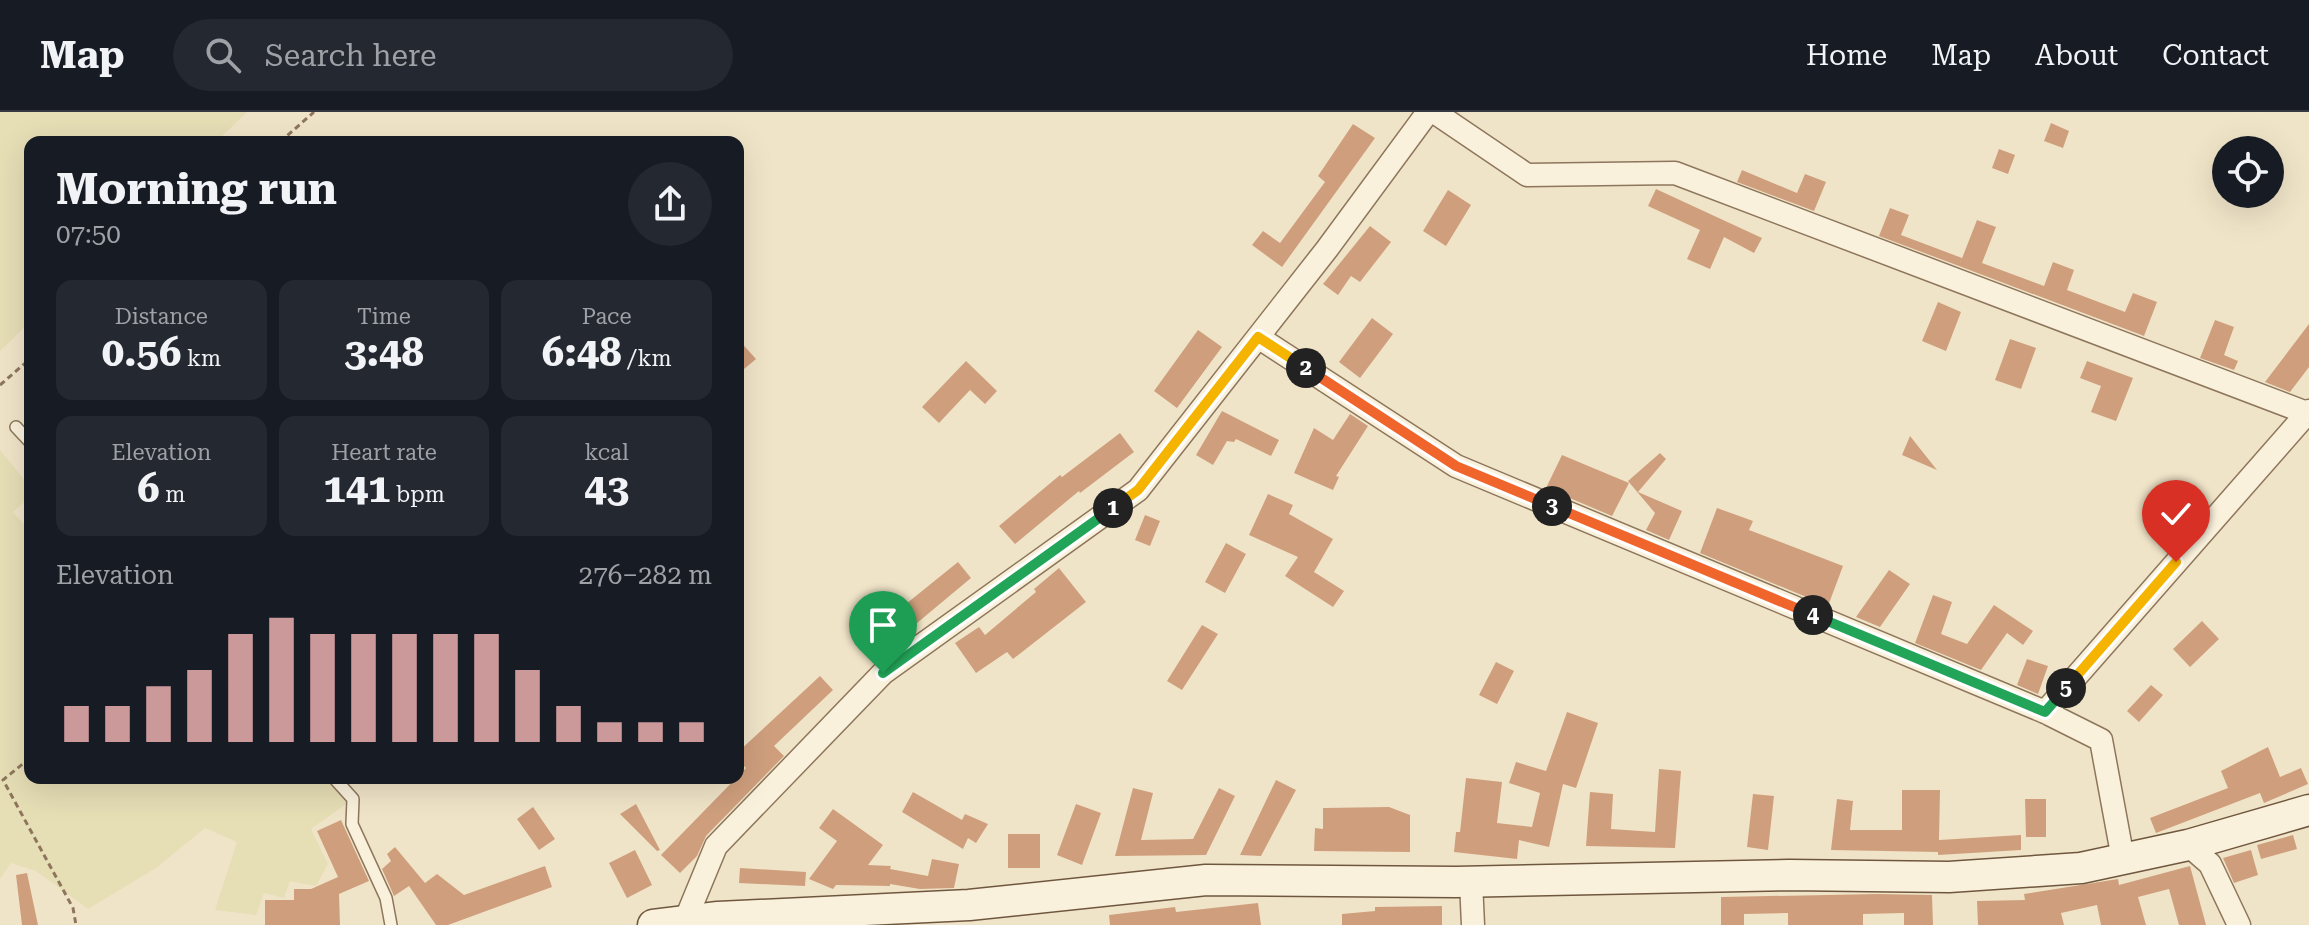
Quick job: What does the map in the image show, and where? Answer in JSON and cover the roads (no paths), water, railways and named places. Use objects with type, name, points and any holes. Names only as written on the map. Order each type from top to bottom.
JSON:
[{"type":"street","points":[[685,921],[716,846],[883,673],[1138,490],[1428,112]]},
{"type":"street","points":[[1434,112],[1527,175],[1675,173],[2308,412],[2045,712]]},
{"type":"street","points":[[1258,337],[1456,466],[2045,712],[2101,740],[2123,859]]},
{"type":"street","points":[[653,925],[969,905],[1206,880],[1471,882],[1789,875],[1949,877],[2081,868],[2188,845],[2309,810]]},
{"type":"street","points":[[2188,845],[2210,864],[2239,925]]},
{"type":"street","points":[[1471,882],[1473,925]]},
{"type":"lane","points":[[16,427],[24,436]]},
{"type":"lane","points":[[339,784],[353,799],[352,824],[386,898],[391,925]]}]
